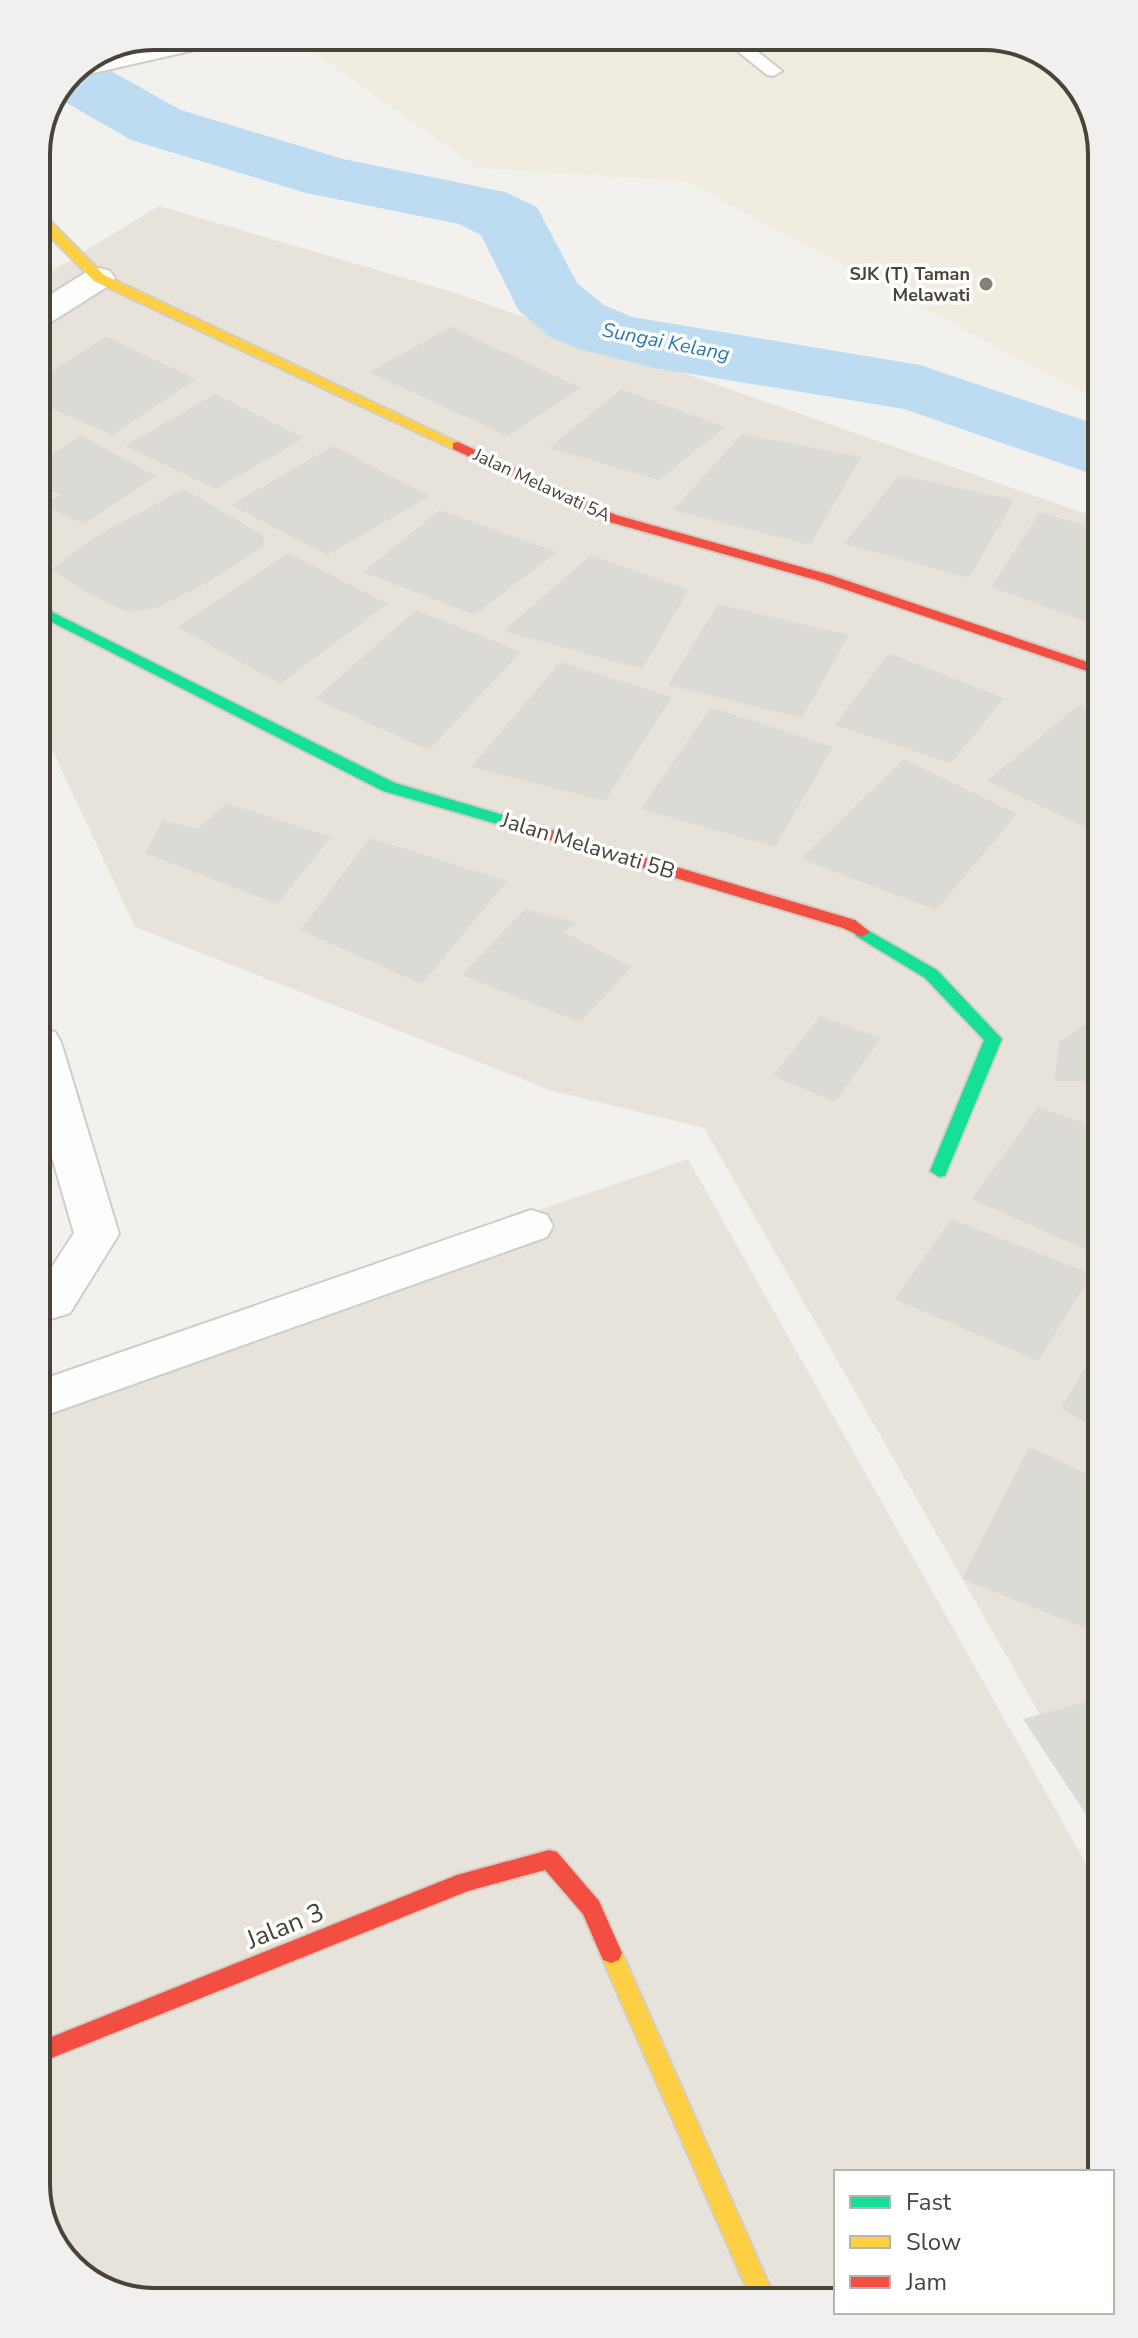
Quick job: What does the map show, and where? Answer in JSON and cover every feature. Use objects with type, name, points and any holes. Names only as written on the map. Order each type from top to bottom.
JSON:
[{"type":"street","points":[[103,64],[162,50]]},
{"type":"street","name":"Jalan Melawati 5A","points":[[50,229],[99,278],[611,518],[825,578],[1088,667]]},
{"type":"street","points":[[50,309],[99,278]]},
{"type":"street","name":"Jalan Melawati 5B","points":[[50,615],[389,787],[849,924],[931,974],[993,1039],[939,1171]]},
{"type":"street","points":[[50,1076],[97,1234],[50,1299]]},
{"type":"street","points":[[50,1396],[531,1226]]},
{"type":"street","name":"Jalan 3","points":[[50,2049],[465,1882],[549,1859],[591,1908],[758,2288]]},
{"type":"lane","points":[[745,50],[773,71]]},
{"type":"shaded area","name":"SJK (T) Taman Melawati","points":[[310,50],[991,50],[1018,56],[1036,64],[1058,80],[1074,102],[1086,134],[1088,389],[1081,392],[685,181],[478,168]]},
{"type":"shaded area","points":[[159,206],[452,292],[1088,515],[1088,1798],[704,1128],[550,1090],[135,927],[50,745],[50,272]]},
{"type":"shaded area","points":[[688,1159],[1088,1867],[1088,2170],[834,2170],[834,2288],[147,2288],[114,2280],[91,2267],[71,2247],[58,2224],[50,2184],[50,1378]]},
{"type":"building","points":[[451,327],[581,388],[507,436],[369,372]]},
{"type":"building","points":[[106,337],[196,379],[112,435],[50,408],[50,372]]},
{"type":"building","points":[[621,389],[725,427],[659,480],[549,448]]},
{"type":"building","points":[[215,394],[304,438],[216,489],[125,446]]},
{"type":"building","points":[[742,434],[861,457],[810,545],[673,510]]},
{"type":"building","points":[[80,435],[156,476],[84,524],[50,509],[50,501],[60,495],[50,490],[50,456]]},
{"type":"building","points":[[333,446],[430,496],[327,555],[231,505]]},
{"type":"building","points":[[899,475],[1014,500],[969,578],[844,544]]},
{"type":"building","points":[[184,489],[264,536],[263,547],[201,586],[156,608],[128,612],[82,590],[52,569],[98,535]]},
{"type":"building","points":[[440,510],[557,552],[475,615],[363,572]]},
{"type":"building","points":[[1040,512],[1088,527],[1088,622],[991,587]]},
{"type":"building","points":[[288,553],[388,604],[280,684],[177,627]]},
{"type":"building","points":[[591,555],[689,590],[642,669],[503,631]]},
{"type":"building","points":[[718,604],[849,635],[802,718],[668,685]]},
{"type":"building","points":[[416,610],[521,652],[429,750],[315,699]]},
{"type":"building","points":[[889,653],[1004,698],[951,763],[835,725]]},
{"type":"building","points":[[560,662],[672,697],[605,801],[471,767]]},
{"type":"building","points":[[1079,705],[1088,709],[1088,828],[987,781]]},
{"type":"building","points":[[711,707],[833,747],[775,847],[641,809]]},
{"type":"building","points":[[904,759],[1017,814],[936,910],[801,859]]},
{"type":"building","points":[[226,803],[331,837],[277,904],[145,853],[163,820],[198,829]]},
{"type":"building","points":[[370,838],[507,881],[422,984],[300,930]]},
{"type":"building","points":[[525,909],[579,923],[562,931],[632,967],[580,1022],[462,975]]},
{"type":"building","points":[[820,1016],[881,1038],[835,1102],[773,1076]]},
{"type":"building","points":[[1088,1023],[1088,1081],[1054,1081],[1059,1042]]},
{"type":"building","points":[[1038,1107],[1088,1124],[1088,1251],[972,1199]]},
{"type":"building","points":[[951,1219],[1088,1272],[1088,1280],[1038,1361],[895,1299]]},
{"type":"building","points":[[1088,1362],[1088,1423],[1061,1409]]},
{"type":"building","points":[[1029,1447],[1088,1474],[1088,1629],[962,1579]]},
{"type":"building","points":[[1088,1701],[1088,1817],[1023,1719]]},
{"type":"waterway","name":"Sungai Kelang","points":[[80,82],[156,125],[331,178],[480,207],[511,222],[545,295],[577,321],[606,333],[655,345],[920,388],[1088,448]]},
{"type":"traffic: fast","points":[[50,615],[389,787],[538,831]]},
{"type":"traffic: fast","points":[[862,932],[931,974],[993,1039],[939,1171]]},
{"type":"traffic: slow","points":[[50,229],[99,278],[458,446]]},
{"type":"traffic: slow","points":[[611,1953],[758,2288]]},
{"type":"traffic: jam","points":[[458,446],[611,518],[825,578],[1088,667]]},
{"type":"traffic: jam","points":[[538,831],[849,924],[862,932]]},
{"type":"traffic: jam","points":[[50,2049],[465,1882],[549,1859],[591,1908],[611,1953]]},
{"type":"place","name":"SJK (T) Taman Melawati","points":[[986,284]]}]
